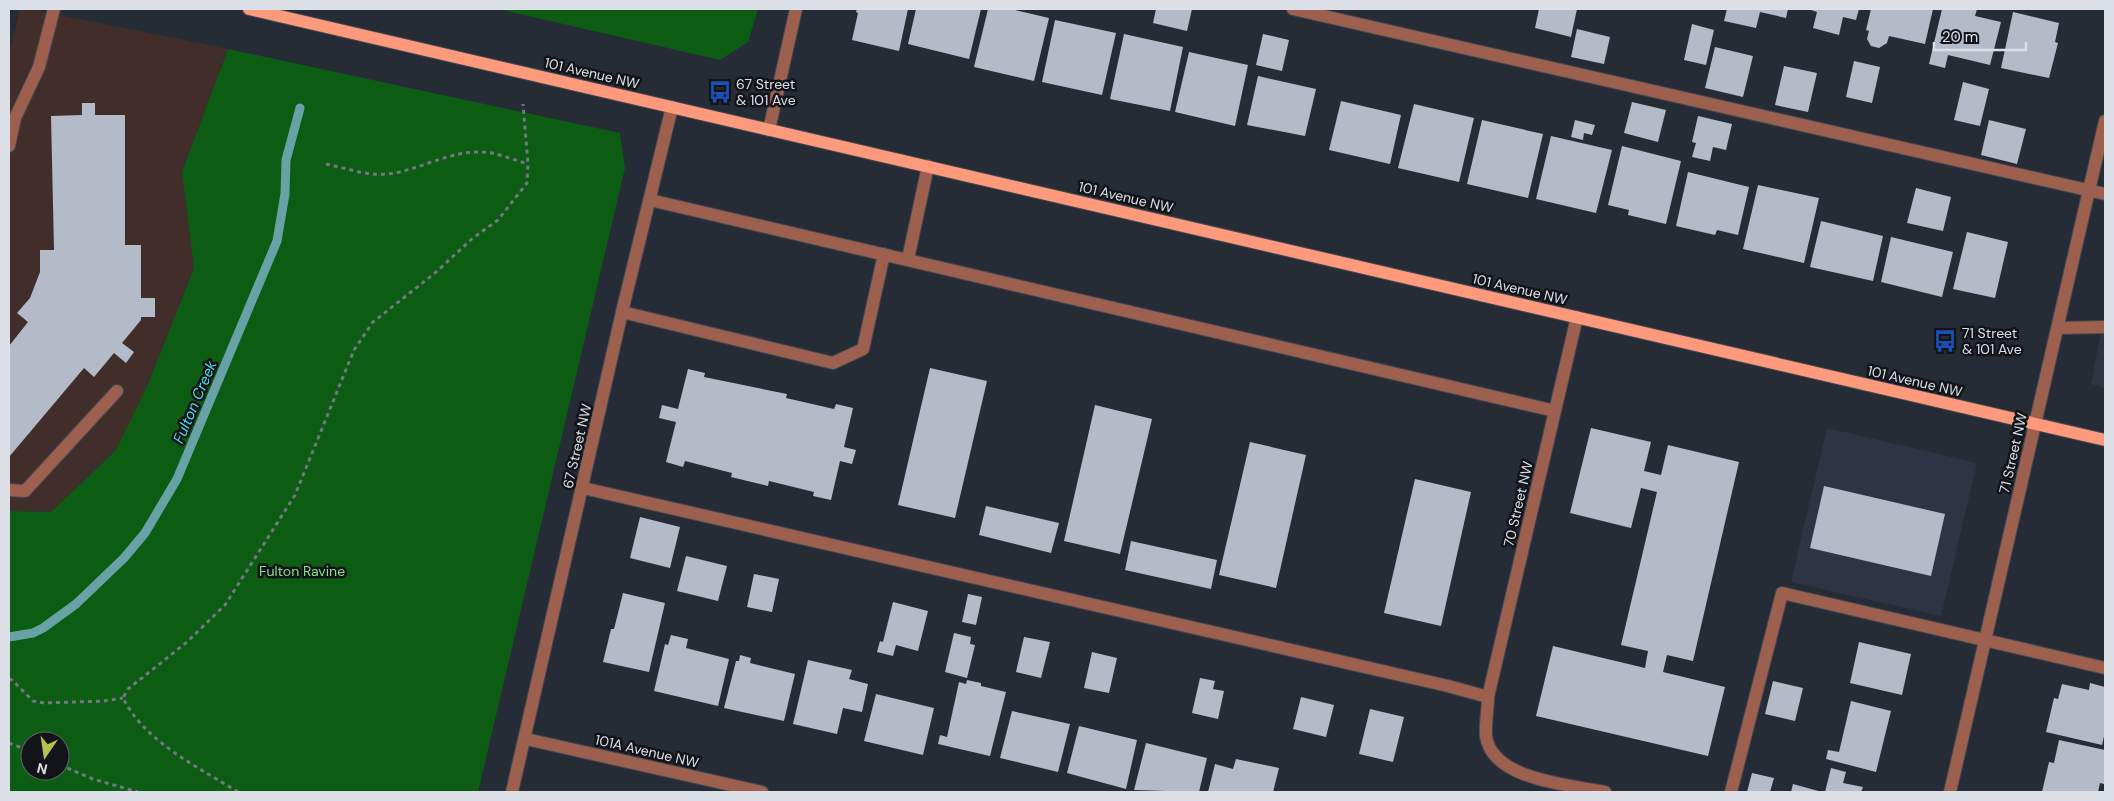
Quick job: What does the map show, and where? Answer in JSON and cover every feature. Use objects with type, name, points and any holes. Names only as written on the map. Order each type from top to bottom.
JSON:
[{"type":"main road","name":"101 Avenue NW","points":[[249,9],[2104,439]]},
{"type":"street","points":[[9,146],[15,118],[39,68],[54,9]]},
{"type":"street","points":[[769,130],[796,9]]},
{"type":"street","points":[[1293,9],[2105,194]]},
{"type":"street","name":"67 Street NW","points":[[512,792],[526,738],[622,312],[672,107]]},
{"type":"street","name":"71 Street NW","points":[[1950,792],[2105,121]]},
{"type":"street","points":[[908,259],[928,166]]},
{"type":"street","points":[[650,200],[1555,411]]},
{"type":"street","points":[[622,312],[833,363],[863,349],[884,254]]},
{"type":"street","name":"70 Street NW","points":[[1576,317],[1488,697],[1486,737],[1496,759],[1520,774],[1606,792]]},
{"type":"street","points":[[2057,328],[2105,327]]},
{"type":"street","points":[[9,490],[25,491],[117,391]]},
{"type":"street","points":[[583,488],[1488,697]]},
{"type":"street","points":[[1731,792],[1782,593],[2105,668]]},
{"type":"street","name":"101A Avenue NW","points":[[526,738],[762,792]]},
{"type":"path","points":[[124,698],[128,689],[186,642],[230,597],[295,495],[354,350],[373,322],[498,220],[527,184],[528,164],[523,104]]},
{"type":"path","points":[[326,164],[368,174],[384,174],[398,172],[463,153],[478,151],[493,153],[528,164]]},
{"type":"path","points":[[9,679],[33,701],[44,703],[104,701],[124,698]]},
{"type":"path","points":[[124,698],[139,722],[160,741],[238,792]]},
{"type":"path","points":[[70,769],[94,779],[138,792]]},
{"type":"shaded area","points":[[20,9],[30,9],[228,49],[182,172],[194,268],[148,384],[116,450],[51,512],[9,511],[9,53]]},
{"type":"shaded area","points":[[2105,312],[2105,388],[2091,384]]},
{"type":"shaded area","points":[[1827,428],[1977,463],[1941,616],[1791,582]]},
{"type":"green space","points":[[498,9],[758,9],[748,42],[720,60]]},
{"type":"green space","name":"Fulton Ravine","points":[[228,49],[620,133],[625,168],[478,792],[9,792],[9,511],[51,512],[116,450],[148,384],[194,268],[182,172]]},
{"type":"building","points":[[857,9],[908,9],[899,51],[852,40],[858,13],[856,12]]},
{"type":"building","points":[[916,9],[981,9],[969,59],[908,44]]},
{"type":"building","points":[[988,9],[1011,9],[1049,18],[1034,81],[974,67]]},
{"type":"building","points":[[1156,9],[1192,9],[1187,31],[1153,23]]},
{"type":"building","points":[[1539,9],[1577,9],[1571,37],[1535,28]]},
{"type":"building","points":[[1727,9],[1788,9],[1786,18],[1760,12],[1756,28],[1724,21]]},
{"type":"building","points":[[1808,9],[1859,9],[1856,20],[1843,17],[1839,35],[1813,28],[1817,12]]},
{"type":"building","points":[[1871,9],[1933,9],[1925,44],[1889,36],[1887,43],[1879,48],[1871,46],[1867,39],[1869,31],[1866,30]]},
{"type":"building","points":[[1942,9],[1977,9],[1975,16],[2001,22],[1990,65],[1948,55],[1945,68],[1929,64]]},
{"type":"building","points":[[2013,12],[2059,23],[2055,42],[2058,43],[2049,78],[2001,68]]},
{"type":"building","points":[[1055,20],[1116,33],[1102,95],[1042,82]]},
{"type":"building","points":[[1692,24],[1714,30],[1706,65],[1684,60]]},
{"type":"building","points":[[1577,29],[1610,37],[1604,64],[1571,57]]},
{"type":"building","points":[[1124,34],[1183,47],[1170,111],[1110,99]]},
{"type":"building","points":[[1263,34],[1289,40],[1282,71],[1256,65]]},
{"type":"building","points":[[1715,47],[1753,56],[1743,97],[1705,88]]},
{"type":"building","points":[[1189,52],[1248,65],[1235,126],[1175,112]]},
{"type":"building","points":[[1854,61],[1880,67],[1872,103],[1846,97]]},
{"type":"building","points":[[1784,66],[1817,73],[1808,112],[1775,105]]},
{"type":"building","points":[[1258,76],[1316,89],[1305,136],[1247,125]]},
{"type":"building","points":[[1963,82],[1989,89],[1980,126],[1954,120]]},
{"type":"building","points":[[1341,101],[1401,115],[1390,164],[1329,150]]},
{"type":"building","points":[[1632,102],[1666,110],[1658,142],[1624,133]]},
{"type":"building","points":[[82,103],[95,103],[95,115],[125,115],[125,245],[141,245],[141,298],[155,298],[155,317],[141,317],[141,320],[122,343],[134,352],[126,363],[114,353],[94,377],[84,368],[9,457],[9,346],[28,322],[17,313],[30,298],[40,272],[40,250],[54,250],[51,116],[82,115]]},
{"type":"building","points":[[1414,104],[1474,118],[1459,182],[1398,168]]},
{"type":"building","points":[[1698,116],[1732,124],[1726,150],[1713,147],[1710,161],[1692,157],[1696,143],[1692,142]]},
{"type":"building","points":[[1482,120],[1543,134],[1528,198],[1467,184]]},
{"type":"building","points":[[1575,120],[1595,125],[1592,135],[1584,133],[1583,140],[1571,137]]},
{"type":"building","points":[[1989,120],[2026,129],[2017,164],[1981,155]]},
{"type":"building","points":[[1551,136],[1612,150],[1596,213],[1536,199]]},
{"type":"building","points":[[1622,146],[1681,161],[1666,224],[1628,215],[1629,210],[1608,205]]},
{"type":"building","points":[[1688,172],[1749,187],[1738,235],[1717,230],[1715,235],[1676,226]]},
{"type":"building","points":[[1758,185],[1819,198],[1804,263],[1743,249]]},
{"type":"building","points":[[1916,188],[1951,197],[1943,231],[1907,223]]},
{"type":"building","points":[[1821,221],[1883,236],[1873,281],[1810,267]]},
{"type":"building","points":[[1967,232],[2008,242],[1995,298],[1953,289]]},
{"type":"building","points":[[1891,237],[1953,252],[1942,297],[1881,282]]},
{"type":"building","points":[[930,368],[987,381],[955,518],[898,505]]},
{"type":"building","points":[[688,369],[705,373],[704,377],[787,394],[786,398],[834,409],[836,404],[853,408],[844,447],[856,450],[852,464],[840,461],[831,500],[813,496],[814,492],[769,481],[768,486],[731,477],[732,473],[685,461],[683,467],[666,462],[676,422],[659,418],[662,405],[678,409]]},
{"type":"building","points":[[1095,405],[1152,419],[1120,554],[1064,541]]},
{"type":"building","points":[[1591,428],[1651,442],[1644,471],[1661,475],[1668,445],[1739,462],[1693,661],[1667,655],[1663,672],[1725,687],[1708,756],[1536,716],[1553,646],[1645,668],[1648,651],[1621,645],[1657,492],[1641,488],[1631,528],[1570,513]]},
{"type":"building","points":[[1250,442],[1306,455],[1276,588],[1219,575]]},
{"type":"building","points":[[1415,479],[1471,492],[1441,626],[1384,613]]},
{"type":"building","points":[[1824,486],[1945,514],[1931,576],[1810,548]]},
{"type":"building","points":[[986,506],[1059,523],[1051,553],[979,535]]},
{"type":"building","points":[[640,517],[680,527],[670,568],[630,558]]},
{"type":"building","points":[[1131,541],[1217,560],[1211,589],[1125,570]]},
{"type":"building","points":[[686,556],[727,566],[718,601],[677,591]]},
{"type":"building","points":[[754,574],[779,579],[772,612],[747,607]]},
{"type":"building","points":[[623,593],[665,603],[649,672],[603,662],[611,629],[614,629]]},
{"type":"building","points":[[968,594],[982,597],[976,625],[962,622]]},
{"type":"building","points":[[893,602],[928,611],[918,651],[896,645],[893,656],[877,652],[880,641],[883,642]]},
{"type":"building","points":[[954,633],[971,637],[970,644],[975,645],[967,678],[945,672]]},
{"type":"building","points":[[671,635],[688,639],[686,648],[729,659],[718,706],[654,691],[665,644],[668,645]]},
{"type":"building","points":[[1024,637],[1050,642],[1041,678],[1016,672]]},
{"type":"building","points":[[1859,642],[1911,654],[1902,695],[1850,683]]},
{"type":"building","points":[[1092,652],[1117,658],[1109,693],[1084,688]]},
{"type":"building","points":[[740,655],[751,658],[750,663],[795,674],[784,721],[724,708],[736,661],[739,661]]},
{"type":"building","points":[[808,660],[852,670],[849,679],[868,684],[862,712],[843,708],[837,734],[793,724]]},
{"type":"building","points":[[1200,678],[1215,681],[1213,689],[1224,691],[1218,719],[1192,713]]},
{"type":"building","points":[[967,680],[981,683],[981,686],[1006,692],[990,756],[938,744],[940,735],[947,737],[959,682],[966,684]]},
{"type":"building","points":[[1773,681],[1803,688],[1795,721],[1765,714]]},
{"type":"building","points":[[2090,683],[2105,687],[2105,732],[2102,745],[2046,732],[2054,698],[2058,699],[2062,684],[2089,690]]},
{"type":"building","points":[[876,694],[934,708],[923,755],[864,741]]},
{"type":"building","points":[[1301,697],[1334,705],[1326,737],[1293,729]]},
{"type":"building","points":[[1851,701],[1891,711],[1876,772],[1826,759],[1828,750],[1839,752]]},
{"type":"building","points":[[1370,709],[1404,717],[1393,762],[1359,754]]},
{"type":"building","points":[[1012,711],[1070,724],[1058,772],[1000,758]]},
{"type":"building","points":[[1079,726],[1137,740],[1126,789],[1067,773]]},
{"type":"building","points":[[2059,740],[2105,750],[2105,780],[2104,784],[2100,783],[2098,792],[2042,792],[2049,762],[2054,763]]},
{"type":"building","points":[[1146,743],[1207,758],[1199,792],[1134,790]]},
{"type":"building","points":[[1236,759],[1279,768],[1273,792],[1208,792],[1215,764],[1233,769]]},
{"type":"building","points":[[1831,768],[1846,772],[1843,783],[1863,787],[1861,792],[1825,792]]},
{"type":"building","points":[[1752,773],[1774,778],[1770,792],[1747,792]]},
{"type":"building","points":[[1793,784],[1822,792],[1791,792]]},
{"type":"waterway","name":"Fulton Creek","points":[[9,637],[33,633],[76,604],[124,558],[145,533],[177,479],[277,241],[285,194],[286,160],[300,108]]},
{"type":"place","name":"67 Street & 101 Ave","points":[[720,92]]},
{"type":"place","name":"71 Street & 101 Ave","points":[[1945,341]]}]
